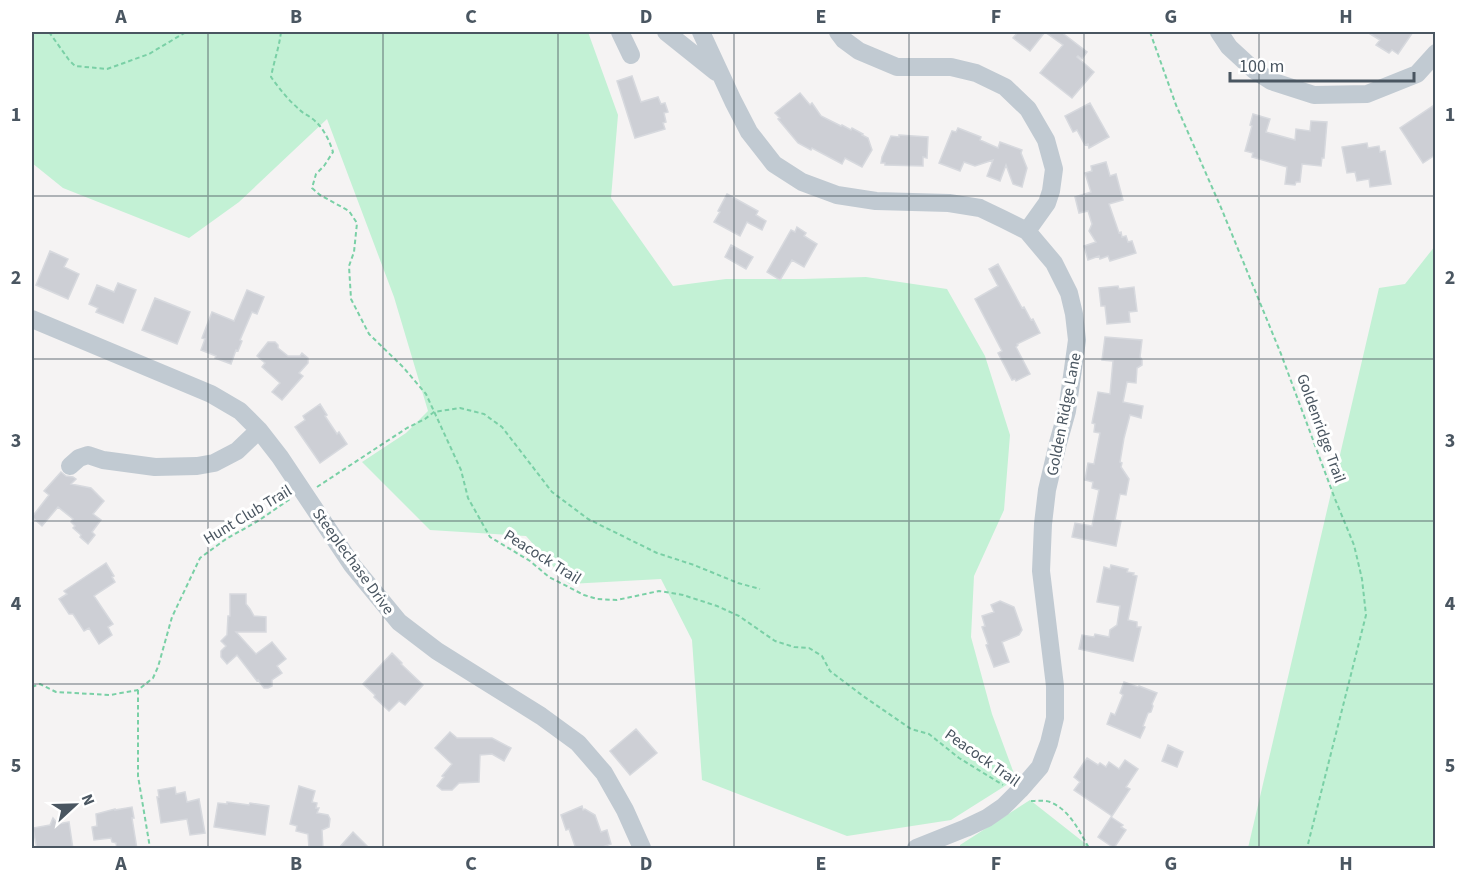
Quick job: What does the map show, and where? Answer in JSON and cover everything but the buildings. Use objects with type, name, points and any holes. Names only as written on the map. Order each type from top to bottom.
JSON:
[{"type":"street","points":[[620,32],[631,55]]},
{"type":"street","points":[[666,32],[720,75]]},
{"type":"street","name":"Golden Ridge Lane","points":[[701,32],[749,132],[774,164],[802,182],[837,195],[866,199],[949,202],[980,208],[1027,231],[1054,262],[1069,293],[1077,340],[1067,411],[1047,490],[1043,524],[1041,571],[1055,686],[1055,718],[1049,743],[1040,767],[1004,807],[987,818],[916,849]]},
{"type":"street","points":[[838,32],[844,40],[859,51],[897,67],[951,67],[976,72],[1005,87],[1028,109],[1046,140],[1054,169],[1047,203],[1027,231]]},
{"type":"street","points":[[1219,32],[1229,47],[1254,70],[1271,81],[1314,94],[1367,94],[1417,74],[1436,53]]},
{"type":"street","name":"Steeplechase Drive","points":[[32,319],[212,394],[240,411],[259,430],[352,565],[399,622],[437,651],[541,716],[578,743],[604,773],[625,810],[642,849]]},
{"type":"street","points":[[70,466],[79,458],[88,456],[155,467],[197,466],[214,463],[237,451],[259,430]]},
{"type":"path","points":[[49,32],[75,66],[107,69],[149,54],[186,32]]},
{"type":"path","name":"Peacock Trail","points":[[281,32],[279,51],[271,77],[300,111],[312,118],[322,130],[330,141],[333,152],[316,174],[312,188],[349,211],[357,223],[354,252],[349,266],[351,299],[369,334],[403,367],[426,394],[461,471],[468,498],[490,537],[530,561],[549,577],[585,595],[597,599],[616,600],[659,591],[683,594],[739,616],[775,641],[794,647],[809,648],[822,656],[830,671],[873,702],[911,729],[929,734],[959,758],[996,780],[1024,801],[1048,801],[1065,811],[1089,849]]},
{"type":"path","name":"Goldenridge Trail","points":[[1150,32],[1176,105],[1281,354],[1354,545],[1362,579],[1366,615],[1307,849]]},
{"type":"path","points":[[434,412],[460,408],[484,414],[502,427],[552,492],[588,519],[657,553],[760,589]]},
{"type":"path","name":"Hunt Club Trail","points":[[138,690],[153,678],[172,616],[200,558],[226,539],[291,499],[314,489],[434,412]]},
{"type":"path","points":[[32,687],[40,684],[56,692],[110,695],[138,690],[138,777],[150,849]]},
{"type":"green space","points":[[32,32],[588,32],[618,115],[611,198],[673,286],[726,279],[866,277],[947,289],[985,356],[1010,435],[1004,510],[974,576],[971,637],[992,714],[1016,779],[951,820],[847,836],[702,780],[692,640],[661,579],[569,584],[526,536],[430,530],[362,462],[406,433],[428,411],[394,297],[327,119],[239,202],[189,238],[63,188],[32,163]]},
{"type":"green space","points":[[1435,246],[1435,848],[1248,848],[1379,288],[1405,284]]},
{"type":"green space","points":[[1030,800],[1091,848],[960,848],[960,845]]}]
